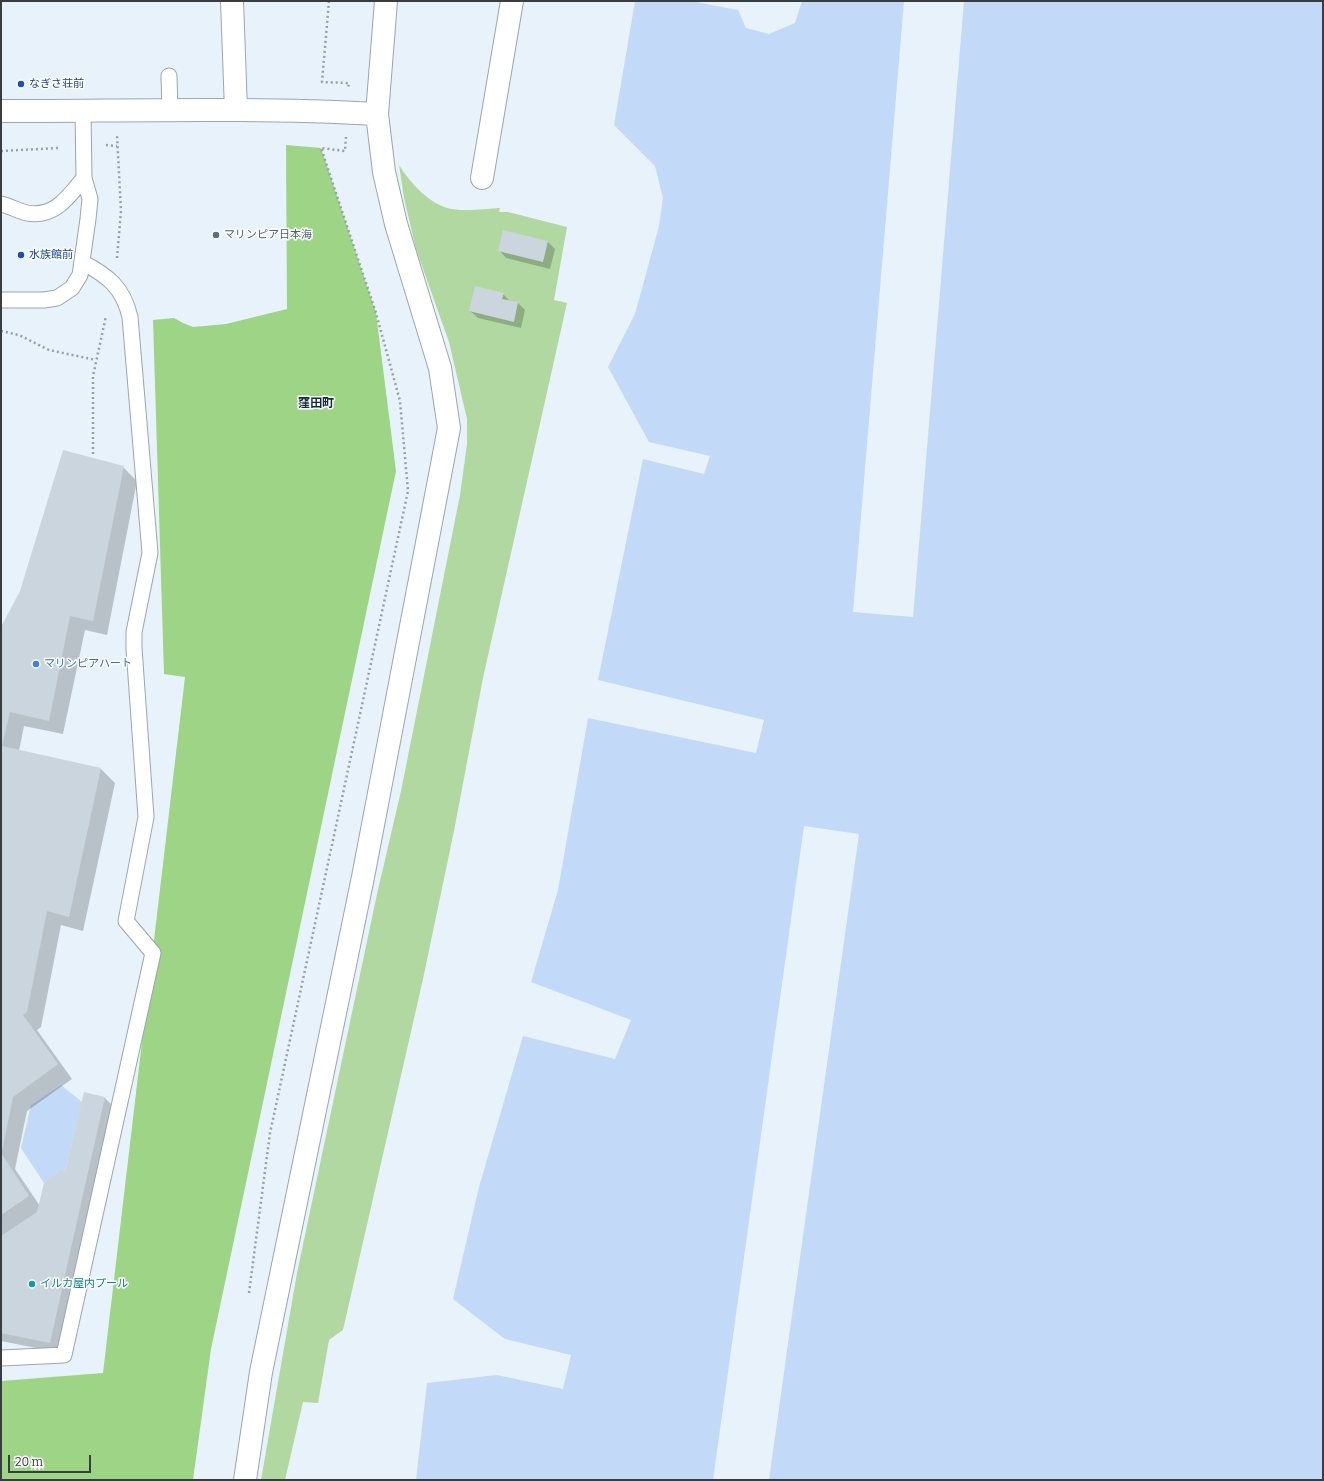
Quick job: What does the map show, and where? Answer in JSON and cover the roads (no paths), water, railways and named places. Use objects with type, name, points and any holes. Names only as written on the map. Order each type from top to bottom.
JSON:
[{"type":"street","points":[[232,1],[236,110]]},
{"type":"street","points":[[245,1480],[261,1372],[363,876],[448,428],[440,368],[396,224],[384,172],[377,114],[386,1]]},
{"type":"street","points":[[482,178],[512,1]]},
{"type":"street","points":[[1,111],[236,110],[377,114]]},
{"type":"lane","points":[[169,76],[170,111]]},
{"type":"lane","points":[[1,300],[44,300],[57,298],[72,288],[80,275],[90,199],[84,178],[83,111]]},
{"type":"lane","points":[[1,204],[28,213],[42,213],[55,209],[66,199],[84,178]]},
{"type":"lane","points":[[1,1358],[64,1354],[153,954],[126,922],[146,818],[134,632],[150,553],[130,317],[124,298],[113,282],[82,262]]},
{"type":"water","points":[[635,1],[691,1],[738,10],[746,28],[769,34],[795,23],[802,1],[1323,1],[1323,1480],[416,1480],[427,1383],[497,1375],[563,1389],[571,1355],[505,1339],[453,1299],[479,1187],[523,1036],[615,1059],[631,1020],[531,982],[558,890],[588,718],[756,753],[764,720],[598,680],[643,459],[704,474],[710,456],[649,442],[608,367],[635,314],[659,226],[663,198],[655,166],[614,125]]},
{"type":"water","points":[[61,1085],[82,1102],[65,1172],[61,1171],[44,1183],[21,1148],[31,1105]]},
{"type":"place","name":"なぎさ荘前","points":[[21,84]]},
{"type":"place","name":"マリンピア日本海","points":[[216,235]]},
{"type":"place","name":"水族館前","points":[[21,255]]},
{"type":"place","name":"マリンピアハート","points":[[36,664]]},
{"type":"place","name":"イルカ屋内プール","points":[[32,1284]]},
{"type":"district","name":"窪田町","points":[[316,404]]}]
